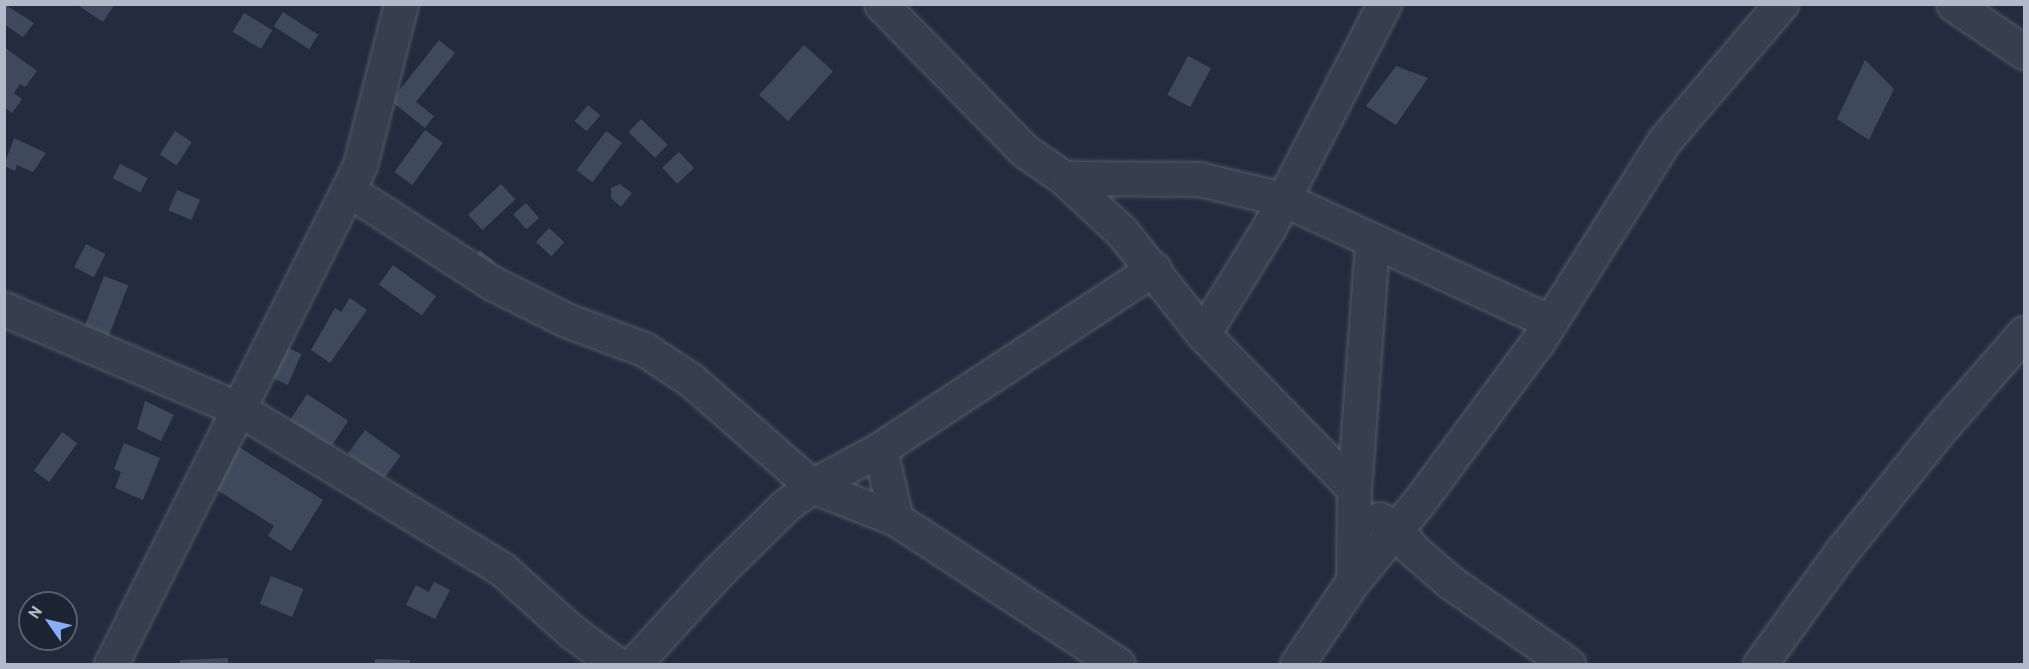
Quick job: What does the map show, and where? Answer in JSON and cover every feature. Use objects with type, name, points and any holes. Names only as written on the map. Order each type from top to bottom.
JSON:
[{"type":"street","points":[[111,664],[360,165],[401,4]]},
{"type":"street","points":[[881,4],[1025,151],[1064,178],[1154,268],[1203,334],[1355,498],[1396,528],[1412,549],[1450,582],[1568,664]]},
{"type":"street","points":[[1203,334],[1283,199],[1384,4]]},
{"type":"street","points":[[1297,664],[1353,581],[1396,528],[1550,322],[1664,141],[1781,4]]},
{"type":"street","points":[[1953,4],[2025,52]]},
{"type":"street","points":[[1064,178],[1199,179],[1283,199],[1550,322]]},
{"type":"street","points":[[348,190],[494,284],[566,320],[644,349],[691,380],[812,486],[896,519],[1118,664]]},
{"type":"street","points":[[1353,581],[1352,529],[1372,241]]},
{"type":"street","points":[[634,664],[754,534],[812,486],[880,449],[1154,268]]},
{"type":"street","points":[[4,309],[239,409],[502,569],[571,631],[616,664]]},
{"type":"street","points":[[1760,664],[1841,552],[1942,427],[2025,333]]},
{"type":"street","points":[[880,449],[896,519]]},
{"type":"building","points":[[4,4],[34,23],[23,37],[4,24]]},
{"type":"building","points":[[76,4],[115,4],[103,22]]},
{"type":"building","points":[[283,12],[318,35],[309,49],[274,26]]},
{"type":"building","points":[[244,13],[272,30],[261,49],[233,32]]},
{"type":"building","points":[[439,40],[455,53],[416,102],[434,116],[425,128],[391,101]]},
{"type":"building","points":[[804,45],[833,71],[788,121],[759,95]]},
{"type":"building","points":[[4,47],[37,71],[25,87],[20,84],[14,93],[22,99],[12,113],[4,107]]},
{"type":"building","points":[[1188,56],[1211,68],[1190,107],[1167,95]]},
{"type":"building","points":[[1865,60],[1894,89],[1869,140],[1837,119]]},
{"type":"building","points":[[1396,66],[1428,78],[1396,125],[1366,106]]},
{"type":"building","points":[[588,105],[600,115],[587,131],[575,121]]},
{"type":"building","points":[[641,119],[668,145],[655,158],[628,132]]},
{"type":"building","points":[[425,130],[443,143],[412,185],[394,172]]},
{"type":"building","points":[[175,131],[192,142],[177,165],[160,154]]},
{"type":"building","points":[[606,131],[622,143],[592,182],[577,170]]},
{"type":"building","points":[[14,138],[46,153],[33,172],[17,165],[15,171],[4,166]]},
{"type":"building","points":[[679,152],[694,168],[677,184],[662,168]]},
{"type":"building","points":[[120,164],[148,178],[140,192],[113,178]]},
{"type":"building","points":[[501,184],[515,199],[482,230],[468,215]]},
{"type":"building","points":[[620,184],[632,193],[621,207],[611,198],[611,188]]},
{"type":"building","points":[[177,190],[200,200],[191,220],[168,210]]},
{"type":"building","points":[[526,203],[539,218],[526,229],[513,214]]},
{"type":"building","points":[[549,228],[564,242],[551,256],[536,242]]},
{"type":"building","points":[[86,244],[106,254],[94,277],[74,267]]},
{"type":"building","points":[[480,250],[495,263],[487,273],[471,260]]},
{"type":"building","points":[[393,265],[436,296],[422,316],[379,284]]},
{"type":"building","points":[[104,276],[128,285],[107,341],[82,332]]},
{"type":"building","points":[[350,298],[367,310],[330,363],[311,350],[335,308],[341,312]]},
{"type":"building","points":[[286,347],[302,354],[288,385],[272,378]]},
{"type":"building","points":[[307,394],[348,421],[328,451],[287,424]]},
{"type":"building","points":[[145,401],[174,415],[161,441],[137,429]]},
{"type":"building","points":[[365,430],[401,456],[384,479],[348,453]]},
{"type":"building","points":[[62,432],[77,443],[49,482],[34,471]]},
{"type":"building","points":[[231,442],[323,500],[291,551],[268,536],[274,526],[206,483]]},
{"type":"building","points":[[124,443],[160,458],[143,500],[115,488],[121,472],[114,469]]},
{"type":"building","points":[[271,576],[303,589],[292,617],[260,604]]},
{"type":"building","points":[[434,582],[450,590],[435,619],[406,605],[416,585],[429,592]]},
{"type":"building","points":[[228,658],[228,664],[180,664],[180,660]]},
{"type":"building","points":[[375,659],[410,660],[410,664],[374,664]]}]
